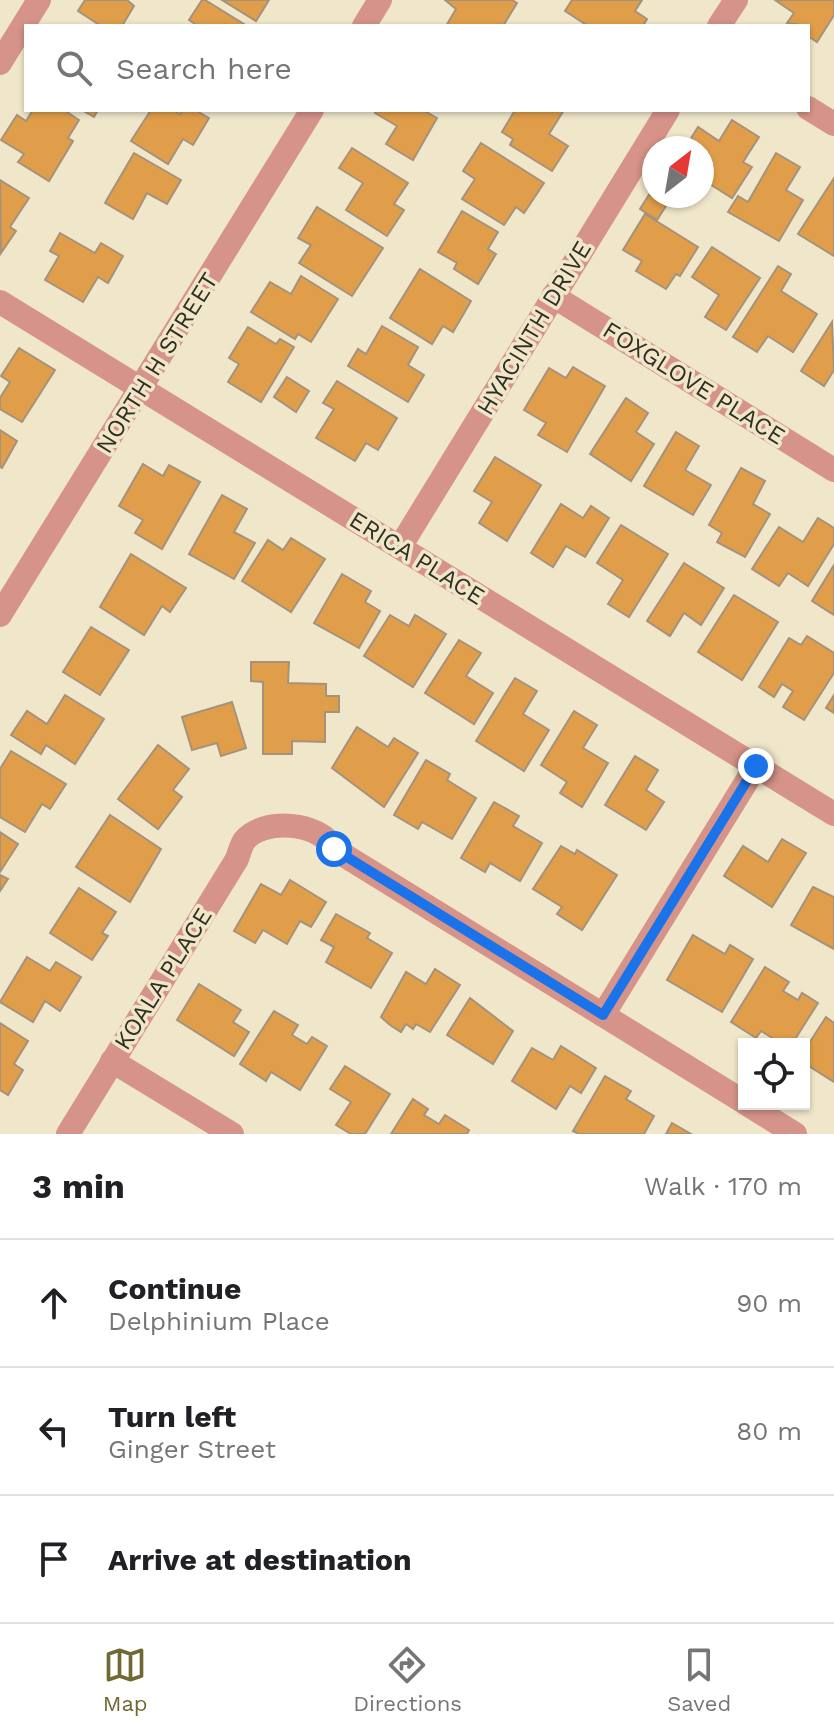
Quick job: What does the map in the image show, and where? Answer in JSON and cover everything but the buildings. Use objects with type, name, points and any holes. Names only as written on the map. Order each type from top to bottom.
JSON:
[{"type":"street","points":[[24,24],[39,0]]},
{"type":"street","points":[[365,24],[380,0]]},
{"type":"street","points":[[720,24],[736,0]]},
{"type":"street","points":[[0,63],[24,24]]},
{"type":"street","points":[[810,109],[834,124]]},
{"type":"street","name":"NORTH H STREET","points":[[0,615],[311,112]]},
{"type":"street","name":"HYACINTH DRIVE","points":[[400,547],[667,112]]},
{"type":"street","name":"FOXGLOVE PLACE","points":[[553,296],[834,470]]},
{"type":"street","name":"ERICA PLACE","points":[[0,302],[834,814]]},
{"type":"street","points":[[738,1099],[603,1015],[756,766]]},
{"type":"street","name":"KOALA PLACE","points":[[68,1134],[237,859],[242,843],[262,831],[287,826],[318,833],[334,849],[603,1015]]},
{"type":"street","points":[[112,1061],[232,1134]]},
{"type":"street","points":[[756,1110],[795,1134]]},
{"type":"route","points":[[334,849],[603,1015],[756,766]]}]
